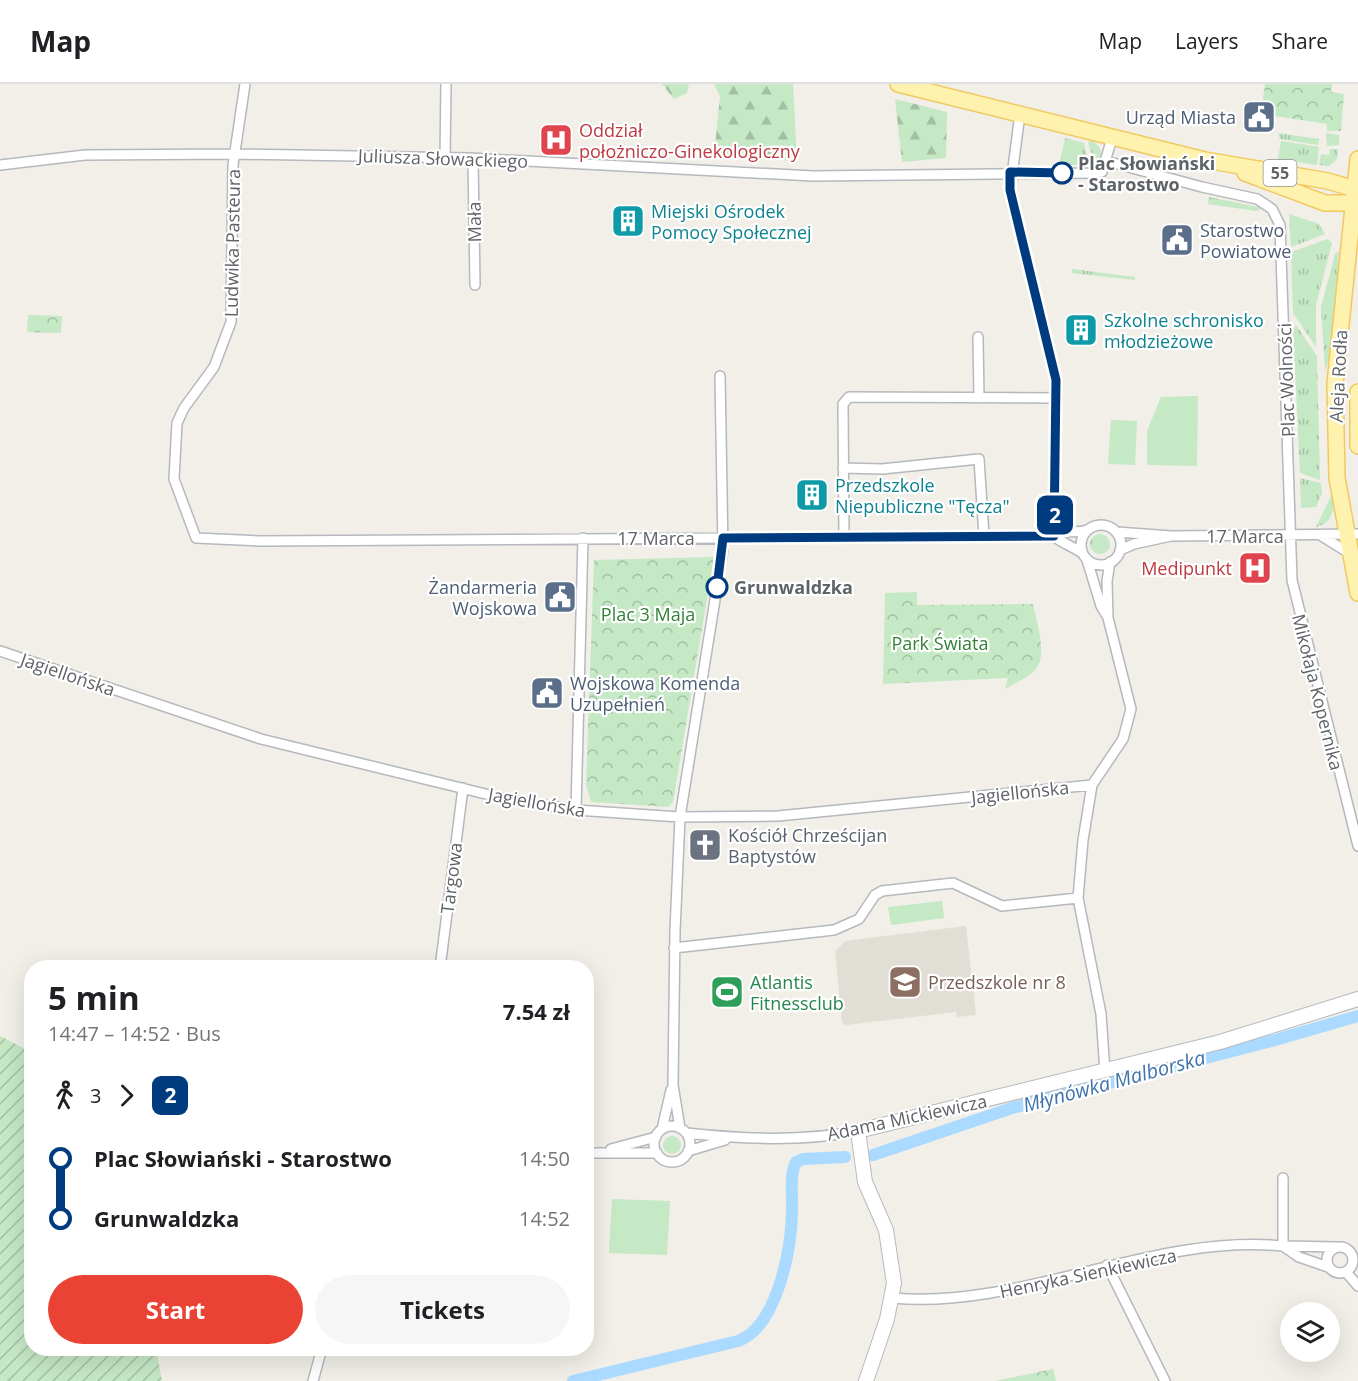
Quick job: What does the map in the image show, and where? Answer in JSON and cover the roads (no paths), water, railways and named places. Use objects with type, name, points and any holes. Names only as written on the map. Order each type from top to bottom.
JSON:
[{"type":"main road","name":"55","points":[[898,84],[1356,196]]},
{"type":"main road","name":"Aleja Rodła","points":[[1358,159],[1335,383],[1337,478],[1352,534],[1349,553],[1358,593]]},
{"type":"main road","name":"55","points":[[1205,160],[1318,202],[1356,196]]},
{"type":"main road","name":"Aleja Rodła","points":[[1358,392],[1358,446]]},
{"type":"street","points":[[234,154],[245,84]]},
{"type":"street","points":[[445,158],[446,84]]},
{"type":"street","points":[[1020,114],[1010,172],[1010,190],[1052,362],[1057,398],[1054,536]]},
{"type":"street","points":[[1106,160],[1112,138]]},
{"type":"street","name":"Juliusza Słowackiego","points":[[0,165],[85,155],[234,154],[473,159],[813,176],[1102,172],[1106,160]]},
{"type":"street","name":"Ludwika Pasteura","points":[[234,154],[231,322],[214,367],[179,417],[173,473],[196,538],[259,541]]},
{"type":"street","name":"Mała","points":[[473,159],[475,285]]},
{"type":"street","name":"Plac Wolności","points":[[1106,160],[1202,187],[1257,199],[1272,209],[1280,225],[1290,536]]},
{"type":"street","points":[[978,337],[979,398]]},
{"type":"street","points":[[603,1151],[657,1154],[665,1161],[676,1162],[682,1160],[688,1152],[690,1142],[683,1131],[673,1085],[674,948],[680,817],[723,538],[720,376]]},
{"type":"street","points":[[844,536],[843,404],[849,397],[1057,398]]},
{"type":"street","points":[[843,468],[882,469],[979,459],[984,536]]},
{"type":"street","points":[[1104,1072],[1101,1014],[1078,898],[1083,840],[1092,785],[1123,739],[1131,709],[1108,618],[1101,606],[1081,542],[1087,530],[1093,526],[1106,525],[1120,538],[1120,550],[1110,562],[1107,581],[1108,618]]},
{"type":"street","name":"17 Marca","points":[[259,541],[1054,536],[1063,530],[1079,532],[1087,530]]},
{"type":"street","name":"17 Marca","points":[[1116,532],[1171,536],[1352,534]]},
{"type":"street","points":[[1320,535],[1349,553]]},
{"type":"street","name":"17 Marca","points":[[1054,536],[1060,542],[1077,548],[1085,557]]},
{"type":"street","name":"17 Marca","points":[[1120,550],[1134,544],[1171,536]]},
{"type":"street","name":"Mikołaja Kopernika","points":[[1290,536],[1292,580],[1297,609],[1358,846]]},
{"type":"street","points":[[576,810],[583,538]]},
{"type":"street","points":[[1085,557],[1098,565],[1110,562]]},
{"type":"street","name":"Jagiellońska","points":[[0,651],[261,739],[506,799],[576,810],[680,817],[778,816],[1092,785]]},
{"type":"street","name":"Targowa","points":[[441,960],[463,788]]},
{"type":"street","points":[[674,948],[834,930],[859,919],[875,895],[882,891],[953,883],[1002,906],[1078,898]]},
{"type":"street","name":"Adama Mickiewicza","points":[[683,1131],[730,1138],[792,1138],[858,1131],[1235,1038],[1358,999]]},
{"type":"street","points":[[594,1152],[656,1137],[662,1129],[673,1085]]},
{"type":"street","points":[[662,1129],[671,1126],[683,1131]]},
{"type":"street","points":[[858,1131],[865,1182],[886,1230],[891,1250],[892,1298],[866,1381]]},
{"type":"street","points":[[656,1137],[657,1154]]},
{"type":"street","name":"Adama Mickiewicza","points":[[688,1152],[730,1138]]},
{"type":"street","points":[[1283,1178],[1284,1246]]},
{"type":"street","name":"Henryka Sienkiewicza","points":[[892,1298],[923,1301],[981,1295],[1107,1265],[1234,1246],[1336,1247]]},
{"type":"street","name":"Henryka Sienkiewicza","points":[[1284,1246],[1299,1257],[1328,1267]]},
{"type":"street","points":[[1336,1247],[1354,1251],[1353,1263],[1346,1272],[1335,1273],[1328,1267],[1327,1256],[1336,1247]]},
{"type":"street","points":[[1107,1265],[1165,1381]]},
{"type":"street","points":[[1346,1272],[1358,1286]]},
{"type":"street","points":[[313,1381],[320,1356]]},
{"type":"waterway","name":"Młynówka Malborska","points":[[873,1155],[1012,1108],[1275,1040],[1358,1016]]},
{"type":"waterway","name":"Młynówka Malborska","points":[[573,1381],[738,1341],[751,1333],[763,1320],[772,1304],[785,1266],[791,1229],[792,1180],[796,1162],[803,1159],[845,1157]]},
{"type":"place","name":"Urząd Miasta","points":[[1259,117]]},
{"type":"place","name":"Oddział położniczo-Ginekologiczny","points":[[556,140]]},
{"type":"place","name":"Plac Słowiański - Starostwo","points":[[1062,173]]},
{"type":"place","name":"Miejski Ośrodek Pomocy Społecznej","points":[[628,221]]},
{"type":"place","name":"Starostwo Powiatowe","points":[[1177,240]]},
{"type":"place","name":"Szkolne schronisko młodzieżowe","points":[[1081,330]]},
{"type":"place","name":"Przedszkole Niepubliczne \"Tęcza\"","points":[[812,495]]},
{"type":"place","name":"Medipunkt","points":[[1255,568]]},
{"type":"place","name":"Grunwaldzka","points":[[717,587]]},
{"type":"place","name":"Żandarmeria Wojskowa","points":[[560,597]]},
{"type":"place","name":"Wojskowa Komenda Uzupełnień","points":[[547,693]]},
{"type":"place","name":"Kościół Chrześcijan Baptystów","points":[[705,845]]},
{"type":"place","name":"Przedszkole nr 8","points":[[905,982]]},
{"type":"place","name":"Atlantis Fitnessclub","points":[[727,992]]},
{"type":"park label","name":"Plac 3 Maja","points":[[648,614]]},
{"type":"park label","name":"Park Świata","points":[[940,643]]}]
